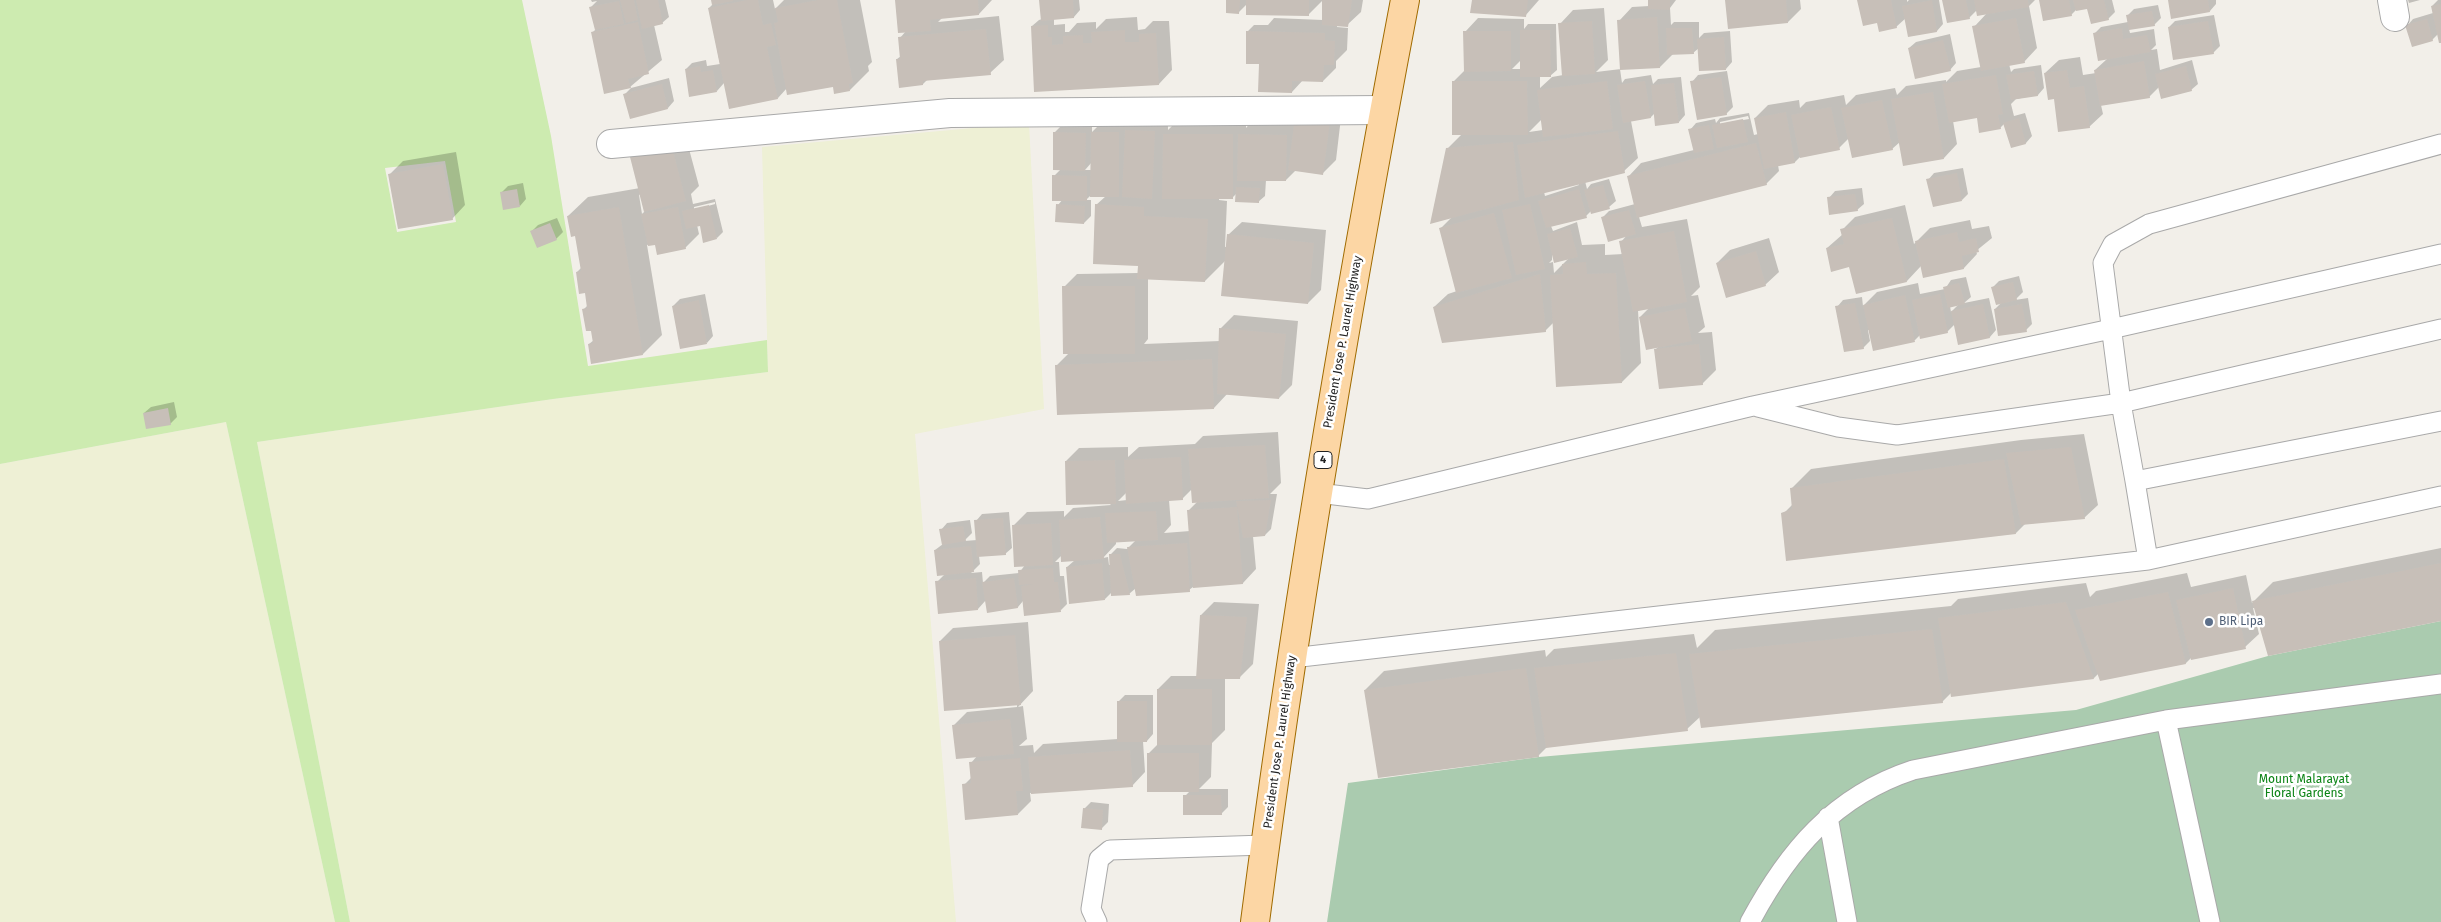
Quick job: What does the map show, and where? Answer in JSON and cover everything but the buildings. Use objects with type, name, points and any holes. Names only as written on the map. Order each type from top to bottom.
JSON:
[{"type":"main road","name":"President Jose P. Laurel Highway","points":[[1255,922],[1292,658],[1330,413],[1404,0]]},
{"type":"street","points":[[610,144],[950,113],[1384,110]]},
{"type":"lane","points":[[2148,560],[2121,403],[2102,263],[2113,244],[2149,224],[2441,144]]},
{"type":"lane","points":[[1318,492],[1368,499],[1753,406],[2111,329],[2441,254]]},
{"type":"lane","points":[[1753,406],[1838,427],[1897,435],[2121,403],[2441,329]]},
{"type":"lane","points":[[2135,481],[2441,421]]},
{"type":"lane","points":[[1292,658],[2148,560],[2441,496]]},
{"type":"lane","points":[[1750,922],[1760,903],[1791,858],[1828,817],[1850,799],[1870,787],[1912,770],[2166,720],[2441,684]]},
{"type":"lane","points":[[2166,720],[2210,922]]},
{"type":"lane","points":[[1828,817],[1847,922]]},
{"type":"lane","points":[[1097,922],[1091,909],[1099,860],[1110,850],[1265,845]]},
{"type":"green space","points":[[0,0],[522,0],[551,136],[588,366],[767,340],[768,372],[553,399],[257,442],[350,922],[335,922],[226,422],[0,464]],"holes":[[[445,161],[456,222],[397,232],[385,168]]]},
{"type":"green space","points":[[1029,123],[1044,409],[915,434],[956,922],[350,922],[257,442],[553,399],[768,372],[762,147]]},
{"type":"green space","points":[[226,422],[335,922],[0,922],[0,464]]},
{"type":"green space","name":"Mount Malarayat Floral Gardens","points":[[2441,621],[2441,922],[1327,922],[1348,783],[1539,757],[2076,710],[2268,656]]},
{"type":"place","name":"BIR Lipa","points":[[2209,622]]}]
